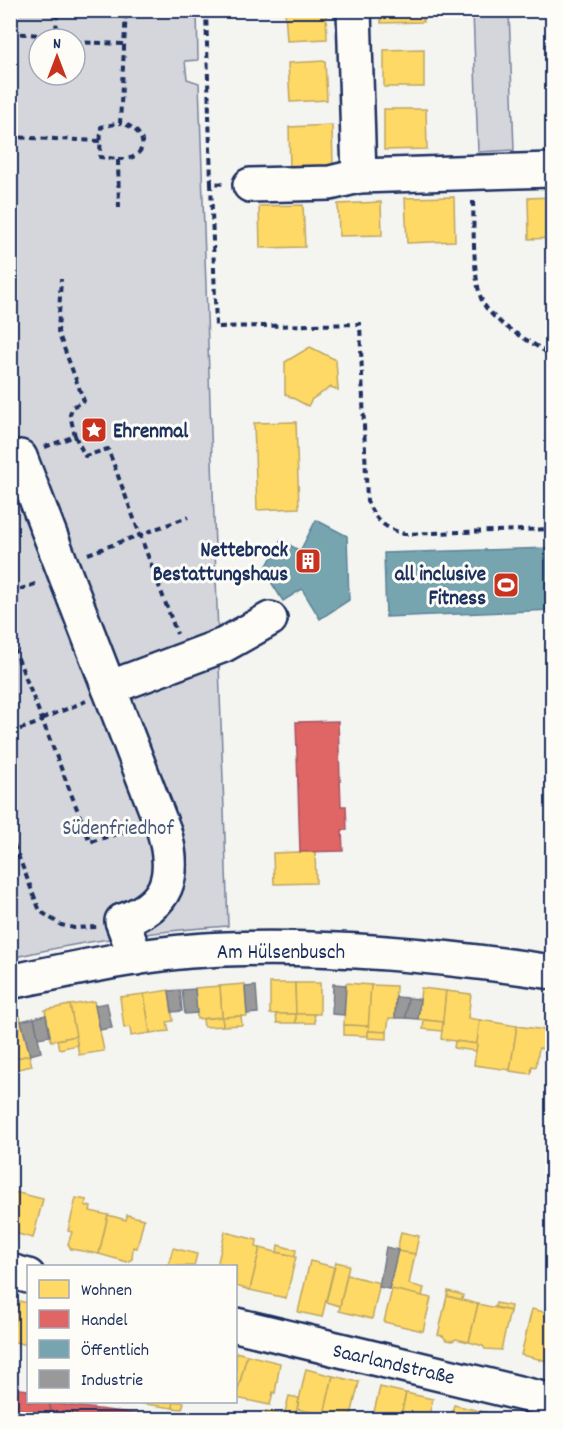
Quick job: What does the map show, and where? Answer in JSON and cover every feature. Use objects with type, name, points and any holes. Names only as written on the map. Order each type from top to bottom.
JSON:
[{"type":"street","points":[[354,10],[359,176]]},
{"type":"street","points":[[249,185],[330,183],[359,176],[552,171]]},
{"type":"street","points":[[20,457],[160,820],[170,852],[171,868],[165,888],[157,901],[142,914],[122,921],[136,958]]},
{"type":"street","points":[[110,689],[224,645],[270,619]]},
{"type":"street","name":"Am Hülsenbusch","points":[[10,982],[136,958],[224,949],[344,950],[459,958],[552,972]]},
{"type":"street","points":[[10,1271],[27,1276]]},
{"type":"street","name":"Saarlandstraße","points":[[237,1325],[552,1401]]},
{"type":"path","points":[[56,27],[57,10]]},
{"type":"path","points":[[120,123],[126,10]]},
{"type":"path","points":[[206,10],[216,327],[360,324],[368,501],[375,518],[391,529],[404,534],[552,530]]},
{"type":"path","points":[[10,33],[27,34]]},
{"type":"path","points":[[87,42],[124,44]]},
{"type":"path","points":[[120,123],[133,126],[140,133],[142,141],[140,150],[134,156],[118,159],[99,157],[99,141],[101,127],[120,123]]},
{"type":"path","points":[[10,137],[99,141]]},
{"type":"path","points":[[118,159],[118,208]]},
{"type":"path","points":[[472,173],[477,282],[484,305],[500,321],[552,356]]},
{"type":"path","points":[[211,183],[249,185]]},
{"type":"path","points":[[61,279],[58,332],[84,401],[72,407],[70,415],[75,436],[85,456],[108,449],[186,660]]},
{"type":"path","points":[[20,457],[75,436]]},
{"type":"path","points":[[62,564],[188,517]]},
{"type":"path","points":[[10,638],[90,842],[160,820]]},
{"type":"path","points":[[10,733],[110,689]]},
{"type":"path","points":[[10,835],[40,911],[61,925],[74,928],[88,928],[122,921]]},
{"type":"green space","name":"Südenfriedhof","points":[[10,11],[197,11],[198,60],[185,61],[187,79],[199,83],[228,926],[173,931],[65,947],[11,958]]},
{"type":"green space","points":[[473,11],[509,11],[514,150],[478,152]]},
{"type":"building: Wohnen","points":[[285,10],[326,10],[327,39],[287,41]]},
{"type":"building: Wohnen","points":[[380,10],[423,10],[423,22],[381,23]]},
{"type":"building: Wohnen","points":[[424,49],[424,87],[384,87],[384,50]]},
{"type":"building: Wohnen","points":[[325,61],[327,100],[290,102],[288,63]]},
{"type":"building: Wohnen","points":[[384,109],[426,109],[427,149],[384,150]]},
{"type":"building: Wohnen","points":[[332,125],[333,168],[290,169],[289,127]]},
{"type":"building: Wohnen","points":[[454,197],[455,241],[407,243],[405,198]]},
{"type":"building: Wohnen","points":[[552,197],[552,238],[529,239],[528,198]]},
{"type":"building: Wohnen","points":[[381,202],[382,235],[339,236],[338,204]]},
{"type":"building: Wohnen","points":[[303,205],[305,247],[260,248],[259,206]]},
{"type":"building: Wohnen","points":[[310,347],[336,360],[338,390],[331,387],[312,399],[308,406],[285,394],[285,362]]},
{"type":"building: Wohnen","points":[[296,422],[299,508],[257,510],[254,423]]},
{"type":"building: Wohnen","points":[[552,673],[552,718],[545,674]]},
{"type":"building: Wohnen","points":[[315,852],[316,883],[274,884],[273,853]]},
{"type":"building: Wohnen","points":[[270,983],[295,983],[296,1014],[270,1014]]},
{"type":"building: Wohnen","points":[[295,983],[320,983],[320,1014],[296,1014]]},
{"type":"building: Wohnen","points":[[346,983],[371,985],[369,1026],[344,1025]]},
{"type":"building: Wohnen","points":[[245,984],[247,1016],[222,1017],[220,986]]},
{"type":"building: Wohnen","points":[[371,985],[396,986],[395,1018],[389,1018],[387,1032],[368,1031]]},
{"type":"building: Wohnen","points":[[220,986],[222,1017],[197,1019],[195,988]]},
{"type":"building: Wohnen","points":[[421,988],[446,991],[443,1022],[418,1019]]},
{"type":"building: Wohnen","points":[[169,990],[173,1021],[167,1022],[169,1031],[150,1033],[144,994]]},
{"type":"building: Wohnen","points":[[446,991],[471,994],[468,1018],[480,1020],[477,1044],[441,1039]]},
{"type":"building: Wohnen","points":[[144,994],[150,1033],[131,1036],[130,1027],[124,1028],[120,997]]},
{"type":"building: Wohnen","points":[[94,1001],[104,1051],[79,1055],[70,1005]]},
{"type":"building: Wohnen","points":[[70,1005],[76,1036],[51,1041],[45,1010]]},
{"type":"building: Wohnen","points":[[276,1014],[296,1014],[296,1023],[277,1023]]},
{"type":"building: Wohnen","points":[[296,1014],[314,1014],[315,1023],[296,1023]]},
{"type":"building: Wohnen","points":[[20,1016],[30,1055],[10,1060],[10,1018]]},
{"type":"building: Wohnen","points":[[241,1016],[242,1025],[223,1026],[222,1017]]},
{"type":"building: Wohnen","points":[[222,1017],[223,1026],[204,1027],[203,1019]]},
{"type":"building: Wohnen","points":[[424,1020],[443,1022],[442,1031],[423,1029]]},
{"type":"building: Wohnen","points":[[480,1020],[517,1026],[510,1070],[474,1065]]},
{"type":"building: Wohnen","points":[[344,1025],[369,1026],[368,1036],[344,1035]]},
{"type":"building: Wohnen","points":[[517,1026],[551,1031],[548,1050],[539,1048],[536,1067],[532,1066],[531,1074],[510,1071]]},
{"type":"building: Wohnen","points":[[368,1031],[387,1032],[387,1039],[368,1038]]},
{"type":"building: Wohnen","points":[[76,1036],[77,1045],[59,1049],[57,1040]]},
{"type":"building: Wohnen","points":[[455,1041],[477,1044],[476,1051],[454,1048]]},
{"type":"building: Wohnen","points":[[29,1055],[32,1066],[10,1071],[10,1060]]},
{"type":"building: Wohnen","points":[[10,1191],[43,1199],[33,1238],[10,1232]]},
{"type":"building: Wohnen","points":[[76,1198],[87,1200],[85,1205],[91,1207],[90,1211],[108,1215],[99,1254],[71,1249],[68,1244],[72,1232],[68,1231]]},
{"type":"building: Wohnen","points":[[108,1215],[126,1220],[127,1215],[144,1219],[137,1248],[133,1247],[132,1259],[127,1262],[99,1254]]},
{"type":"building: Wohnen","points":[[225,1232],[257,1240],[256,1247],[260,1248],[250,1290],[237,1286],[237,1265],[217,1265]]},
{"type":"building: Wohnen","points":[[401,1232],[419,1236],[415,1254],[397,1251]]},
{"type":"building: Wohnen","points":[[278,1245],[296,1250],[295,1256],[277,1252]]},
{"type":"building: Wohnen","points":[[173,1248],[197,1254],[194,1265],[168,1265]]},
{"type":"building: Wohnen","points":[[260,1248],[296,1257],[286,1298],[250,1290]]},
{"type":"building: Wohnen","points":[[397,1251],[415,1254],[409,1284],[424,1288],[422,1296],[389,1289]]},
{"type":"building: Wohnen","points":[[310,1261],[334,1267],[322,1317],[298,1312]]},
{"type":"building: Wohnen","points":[[336,1262],[349,1265],[340,1306],[326,1302]]},
{"type":"building: Wohnen","points":[[347,1275],[380,1283],[372,1319],[339,1311]]},
{"type":"building: Wohnen","points":[[392,1289],[431,1298],[423,1331],[384,1322]]},
{"type":"building: Wohnen","points":[[448,1291],[463,1295],[462,1300],[447,1296]]},
{"type":"building: Wohnen","points":[[447,1296],[478,1304],[469,1342],[456,1339],[446,1340],[443,1336],[438,1335]]},
{"type":"building: Wohnen","points":[[19,1301],[27,1303],[27,1345],[10,1341]]},
{"type":"building: Wohnen","points":[[496,1303],[511,1306],[510,1311],[495,1307]]},
{"type":"building: Wohnen","points":[[478,1304],[510,1311],[501,1350],[485,1349],[483,1346],[469,1342]]},
{"type":"building: Wohnen","points":[[532,1309],[552,1314],[552,1363],[521,1355]]},
{"type":"building: Wohnen","points":[[237,1352],[247,1355],[237,1394]]},
{"type":"building: Wohnen","points":[[247,1355],[280,1363],[275,1393],[273,1392],[270,1405],[237,1398]]},
{"type":"building: Wohnen","points":[[306,1369],[333,1376],[324,1415],[297,1409]]},
{"type":"building: Wohnen","points":[[333,1376],[359,1382],[350,1420],[324,1415]]},
{"type":"building: Wohnen","points":[[380,1387],[406,1393],[400,1420],[372,1420]]},
{"type":"building: Wohnen","points":[[406,1393],[433,1399],[428,1420],[400,1420]]},
{"type":"building: Wohnen","points":[[289,1396],[299,1398],[297,1409],[294,1420],[283,1420]]},
{"type":"building: Wohnen","points":[[138,1403],[174,1403],[173,1408]]},
{"type":"building: Wohnen","points":[[174,1403],[184,1403],[182,1409],[173,1408]]},
{"type":"building: Wohnen","points":[[454,1405],[480,1411],[478,1420],[450,1420]]},
{"type":"building: Wohnen","points":[[266,1411],[284,1415],[283,1420],[264,1420]]},
{"type":"building: Wohnen","points":[[480,1411],[507,1417],[506,1420],[478,1420]]},
{"type":"building: Handel","points":[[338,721],[341,806],[346,806],[347,830],[342,830],[343,851],[300,852],[296,722]]},
{"type":"building: Handel","points":[[11,1388],[27,1390],[27,1403],[49,1403],[52,1420],[16,1420]]},
{"type":"building: Handel","points":[[50,1403],[178,1419],[52,1420]]},
{"type":"building: Öffentlich","name":"Nettebrock Bestattungshaus","points":[[316,520],[347,536],[349,600],[320,619],[302,589],[283,601],[264,571],[281,540],[300,551]]},
{"type":"building: Öffentlich","points":[[552,548],[552,610],[386,617],[384,553]]},
{"type":"building: Industrie","points":[[333,984],[346,985],[344,1015],[332,1014]]},
{"type":"building: Industrie","points":[[256,986],[258,1013],[247,1014],[245,987]]},
{"type":"building: Industrie","points":[[195,989],[197,1013],[185,1014],[182,990]]},
{"type":"building: Industrie","points":[[180,990],[182,1011],[172,1012],[169,991]]},
{"type":"building: Industrie","points":[[396,997],[408,998],[406,1018],[395,1018]]},
{"type":"building: Industrie","points":[[408,998],[420,999],[418,1019],[406,1018]]},
{"type":"building: Industrie","points":[[107,1003],[112,1028],[100,1030],[95,1005]]},
{"type":"building: Industrie","points":[[46,1015],[50,1036],[38,1038],[34,1018]]},
{"type":"building: Industrie","points":[[34,1018],[41,1052],[30,1055],[21,1021]]},
{"type":"building: Industrie","points":[[386,1247],[398,1250],[389,1289],[379,1287]]},
{"type":"place","name":"Ehrenmal","points":[[94,430]]},
{"type":"place","name":"Nettebrock Bestattungshaus","points":[[308,561]]},
{"type":"place","name":"all inclusive Fitness","points":[[506,585]]}]
